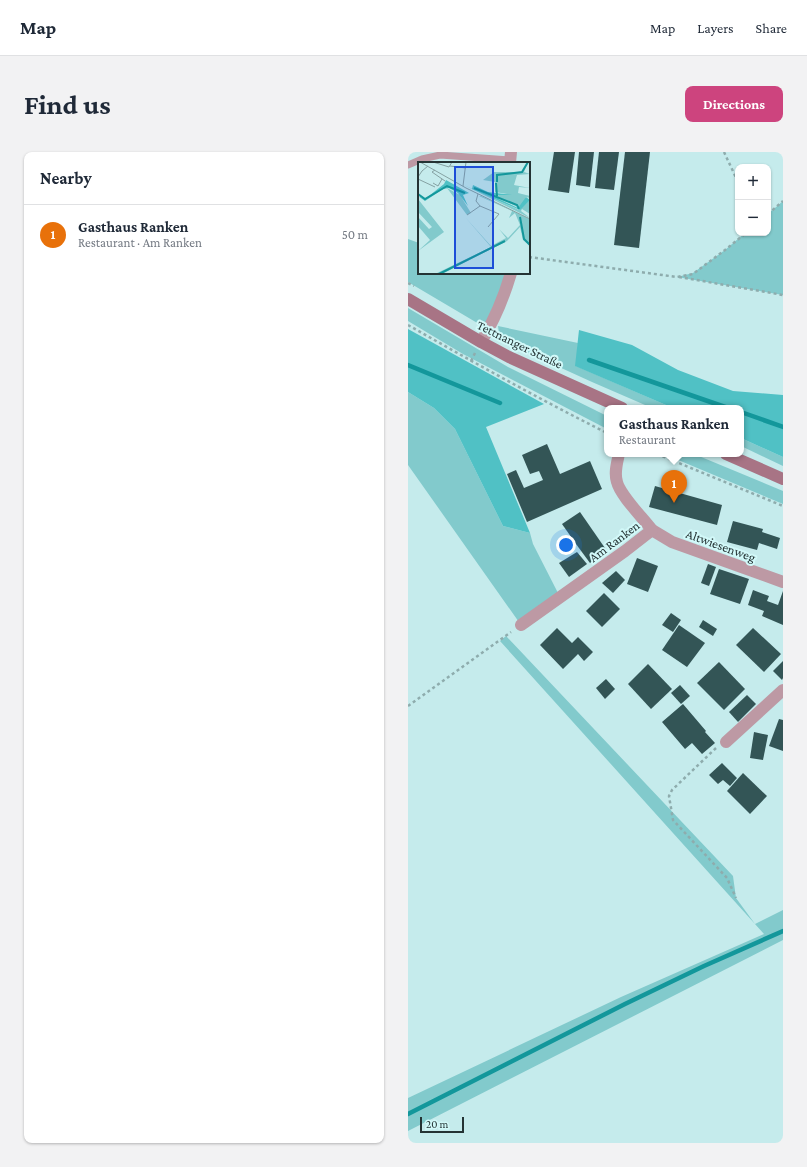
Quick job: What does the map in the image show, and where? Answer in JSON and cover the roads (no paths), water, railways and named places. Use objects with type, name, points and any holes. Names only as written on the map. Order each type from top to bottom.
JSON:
[{"type":"main road","name":"Tettnanger Straße","points":[[408,299],[509,357],[615,405]]},
{"type":"main road","points":[[733,457],[783,480]]},
{"type":"street","points":[[481,342],[506,291],[511,274]]},
{"type":"street","name":"Am Ranken","points":[[521,625],[652,530],[626,498],[617,483],[616,471],[618,457]]},
{"type":"street","name":"Altwiesenweg","points":[[652,530],[672,542],[783,582]]},
{"type":"street","points":[[726,742],[783,690]]},
{"type":"lane","points":[[408,165],[440,154],[510,158]]},
{"type":"waterway","points":[[589,360],[719,405]]},
{"type":"waterway","points":[[408,365],[500,403]]},
{"type":"waterway","points":[[744,413],[783,427]]},
{"type":"waterway","points":[[408,1114],[625,1004],[704,966],[783,931]]},
{"type":"place","name":"Gasthaus Ranken","points":[[674,503]]}]
